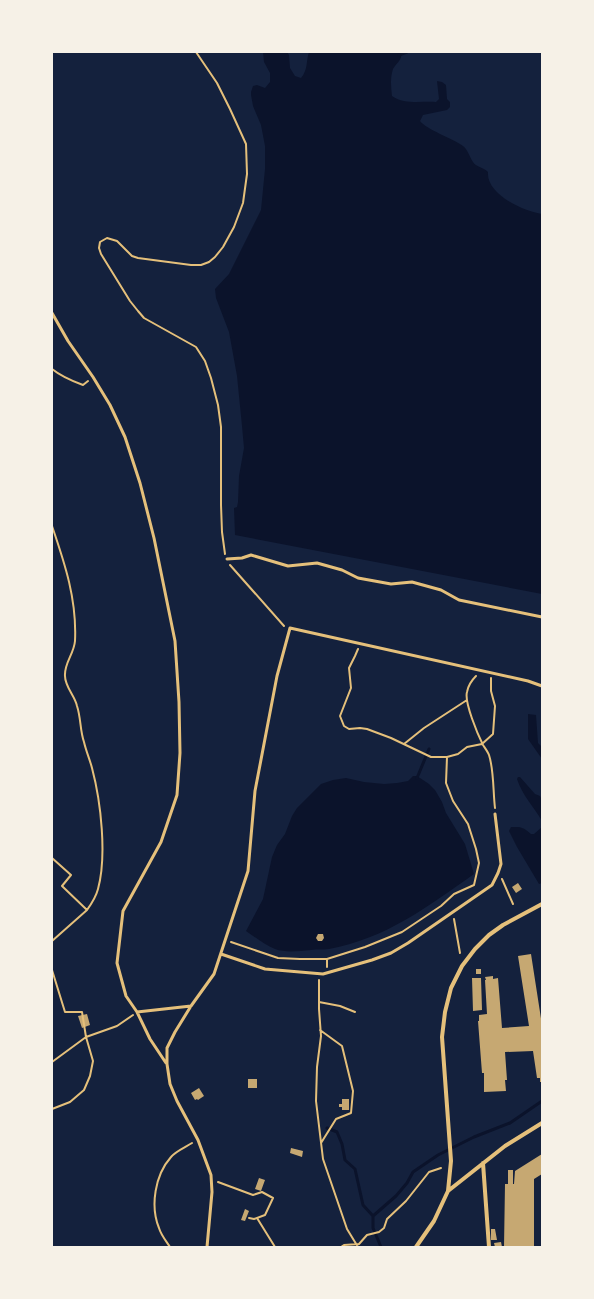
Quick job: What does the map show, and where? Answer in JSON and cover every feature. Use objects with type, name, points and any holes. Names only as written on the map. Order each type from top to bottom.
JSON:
[{"type":"street","points":[[416,1247],[434,1221],[448,1191],[451,1161],[442,1037],[445,1012],[451,988],[462,966],[475,949],[489,935],[503,925],[542,904]]},
{"type":"street","points":[[448,1191],[505,1146],[542,1123]]},
{"type":"street","points":[[483,1163],[489,1247]]},
{"type":"lane","points":[[52,313],[68,341],[110,405],[125,437],[140,483],[154,538],[176,648],[180,753],[177,795],[161,842],[123,911],[117,963],[126,996],[137,1012],[150,1039],[166,1064]]},
{"type":"lane","points":[[227,559],[251,556],[288,566],[317,563],[342,570],[358,578],[391,584],[412,582],[441,590],[459,600],[542,617]]},
{"type":"lane","points":[[206,1247],[212,1192],[211,1180],[198,1140],[177,1101],[170,1084],[166,1064],[167,1048],[191,1006],[214,974],[248,871],[255,791],[277,676],[290,628],[507,676],[542,686]]},
{"type":"lane","points":[[221,954],[265,969],[319,974],[372,960],[391,953],[454,913],[492,885],[501,864],[495,814]]},
{"type":"lane","points":[[137,1012],[191,1006]]},
{"type":"path","points":[[196,52],[217,83],[246,144],[247,174],[243,203],[234,227],[223,247],[215,257],[209,262],[201,265],[138,258],[132,256],[117,241],[107,238],[100,242],[99,248],[101,254],[126,295],[144,318],[196,347],[204,361],[211,378],[218,405],[221,427],[221,505],[224,552],[231,567],[284,625],[290,628]]},
{"type":"path","points":[[52,369],[60,376],[83,385],[93,377]]},
{"type":"path","points":[[52,526],[68,573],[75,616],[75,644],[66,665],[64,675],[77,706],[83,742],[92,768],[97,794],[103,861],[95,899],[87,910],[52,941]]},
{"type":"path","points":[[360,644],[356,656],[349,668],[351,688],[340,716],[344,726],[349,729],[367,729],[431,757],[447,757],[458,754],[468,747],[482,744],[493,734],[495,706],[491,691],[492,673]]},
{"type":"path","points":[[481,671],[471,681],[466,693],[470,713],[482,744],[489,755],[495,814]]},
{"type":"path","points":[[404,744],[424,728],[467,700]]},
{"type":"path","points":[[226,940],[278,958],[327,959],[365,947],[402,932],[441,906],[454,894],[474,885],[479,863],[468,824],[453,801],[446,783],[447,757]]},
{"type":"path","points":[[52,858],[72,875],[62,886],[87,910]]},
{"type":"path","points":[[498,873],[513,904]]},
{"type":"path","points":[[454,913],[460,953]]},
{"type":"path","points":[[326,973],[327,959]]},
{"type":"path","points":[[52,970],[66,1012],[82,1012],[86,1037],[93,1061],[90,1076],[84,1090],[70,1102],[52,1109]]},
{"type":"path","points":[[319,974],[321,1036],[317,1067],[316,1101],[323,1159],[347,1229],[357,1246]]},
{"type":"path","points":[[319,1002],[340,1006],[355,1012]]},
{"type":"path","points":[[52,1062],[86,1037],[117,1026],[137,1012]]},
{"type":"path","points":[[320,1030],[342,1046],[353,1091],[350,1113],[336,1118],[321,1144]]},
{"type":"path","points":[[170,1247],[159,1228],[154,1210],[159,1179],[163,1169],[172,1156],[198,1140]]},
{"type":"path","points":[[341,1247],[344,1245],[357,1246],[368,1235],[379,1232],[384,1228],[387,1219],[406,1201],[421,1180],[429,1172],[441,1168]]},
{"type":"path","points":[[211,1180],[253,1195],[262,1192],[273,1198],[265,1215],[254,1219],[249,1218]]},
{"type":"path","points":[[257,1218],[275,1247]]},
{"type":"water","points":[[263,52],[287,52],[289,55],[290,68],[295,76],[301,78],[306,69],[309,52],[401,52],[400,59],[392,72],[392,96],[408,102],[436,102],[439,99],[437,81],[446,85],[447,99],[450,102],[450,107],[447,110],[423,115],[420,121],[428,128],[463,146],[474,164],[488,172],[489,180],[499,194],[516,205],[542,214],[542,594],[235,535],[234,508],[237,507],[238,502],[239,476],[244,448],[237,376],[229,332],[216,298],[215,289],[229,274],[261,210],[265,169],[265,146],[261,125],[253,106],[251,92],[253,86],[257,85],[265,88],[270,82],[270,73],[264,62]]},
{"type":"water","points":[[528,714],[536,715],[538,743],[542,747],[542,759],[528,739]]},
{"type":"water","points":[[413,776],[417,776],[435,790],[446,813],[465,844],[474,874],[406,920],[370,937],[350,944],[327,949],[284,951],[275,949],[246,931],[263,899],[272,857],[277,845],[285,834],[297,808],[321,784],[346,778],[384,784],[397,783],[408,781]]},
{"type":"water","points":[[520,777],[535,794],[540,796],[542,800],[542,821],[519,785],[517,779]]},
{"type":"water","points":[[511,827],[522,828],[531,834],[534,834],[542,827],[542,883],[539,884],[517,847],[509,831]]},
{"type":"building","points":[[518,883],[522,889],[516,893],[512,887]]},
{"type":"building","points":[[318,934],[323,934],[324,938],[322,941],[318,941],[316,938]]},
{"type":"building","points":[[531,954],[542,1025],[542,1082],[540,1082],[540,1078],[537,1078],[533,1051],[505,1052],[507,1080],[505,1080],[506,1091],[484,1092],[484,1073],[482,1073],[478,1021],[479,1015],[487,1014],[485,977],[493,976],[493,979],[498,978],[502,1028],[529,1026],[518,956]]},
{"type":"building","points":[[476,969],[481,969],[481,974],[476,974]]},
{"type":"building","points":[[472,978],[481,978],[482,1010],[473,1011]]},
{"type":"building","points":[[87,1014],[90,1025],[82,1028],[78,1016]]},
{"type":"building","points":[[248,1079],[257,1079],[257,1088],[248,1088]]},
{"type":"building","points":[[199,1088],[204,1096],[198,1100],[195,1100],[191,1093]]},
{"type":"building","points":[[342,1099],[349,1099],[349,1110],[342,1110],[342,1107],[339,1107],[339,1104],[342,1104]]},
{"type":"building","points":[[291,1148],[303,1151],[302,1157],[290,1153]]},
{"type":"building","points":[[542,1154],[542,1174],[534,1179],[534,1247],[504,1247],[505,1184],[508,1184],[508,1170],[513,1170],[514,1184],[515,1171]]},
{"type":"building","points":[[259,1178],[265,1180],[261,1191],[255,1189]]},
{"type":"building","points":[[245,1209],[249,1211],[245,1221],[241,1220]]},
{"type":"building","points":[[491,1229],[495,1229],[497,1240],[491,1240]]},
{"type":"building","points":[[501,1242],[502,1247],[495,1247],[494,1243]]},
{"type":"waterway","points":[[399,55],[407,52]]},
{"type":"waterway","points":[[417,778],[429,749]]},
{"type":"waterway","points":[[373,1216],[396,1196],[407,1183],[413,1172],[438,1155],[474,1137],[510,1123],[542,1101]]},
{"type":"waterway","points":[[327,1128],[337,1132],[342,1144],[345,1160],[355,1169],[363,1205],[373,1216],[373,1228],[381,1247]]}]
